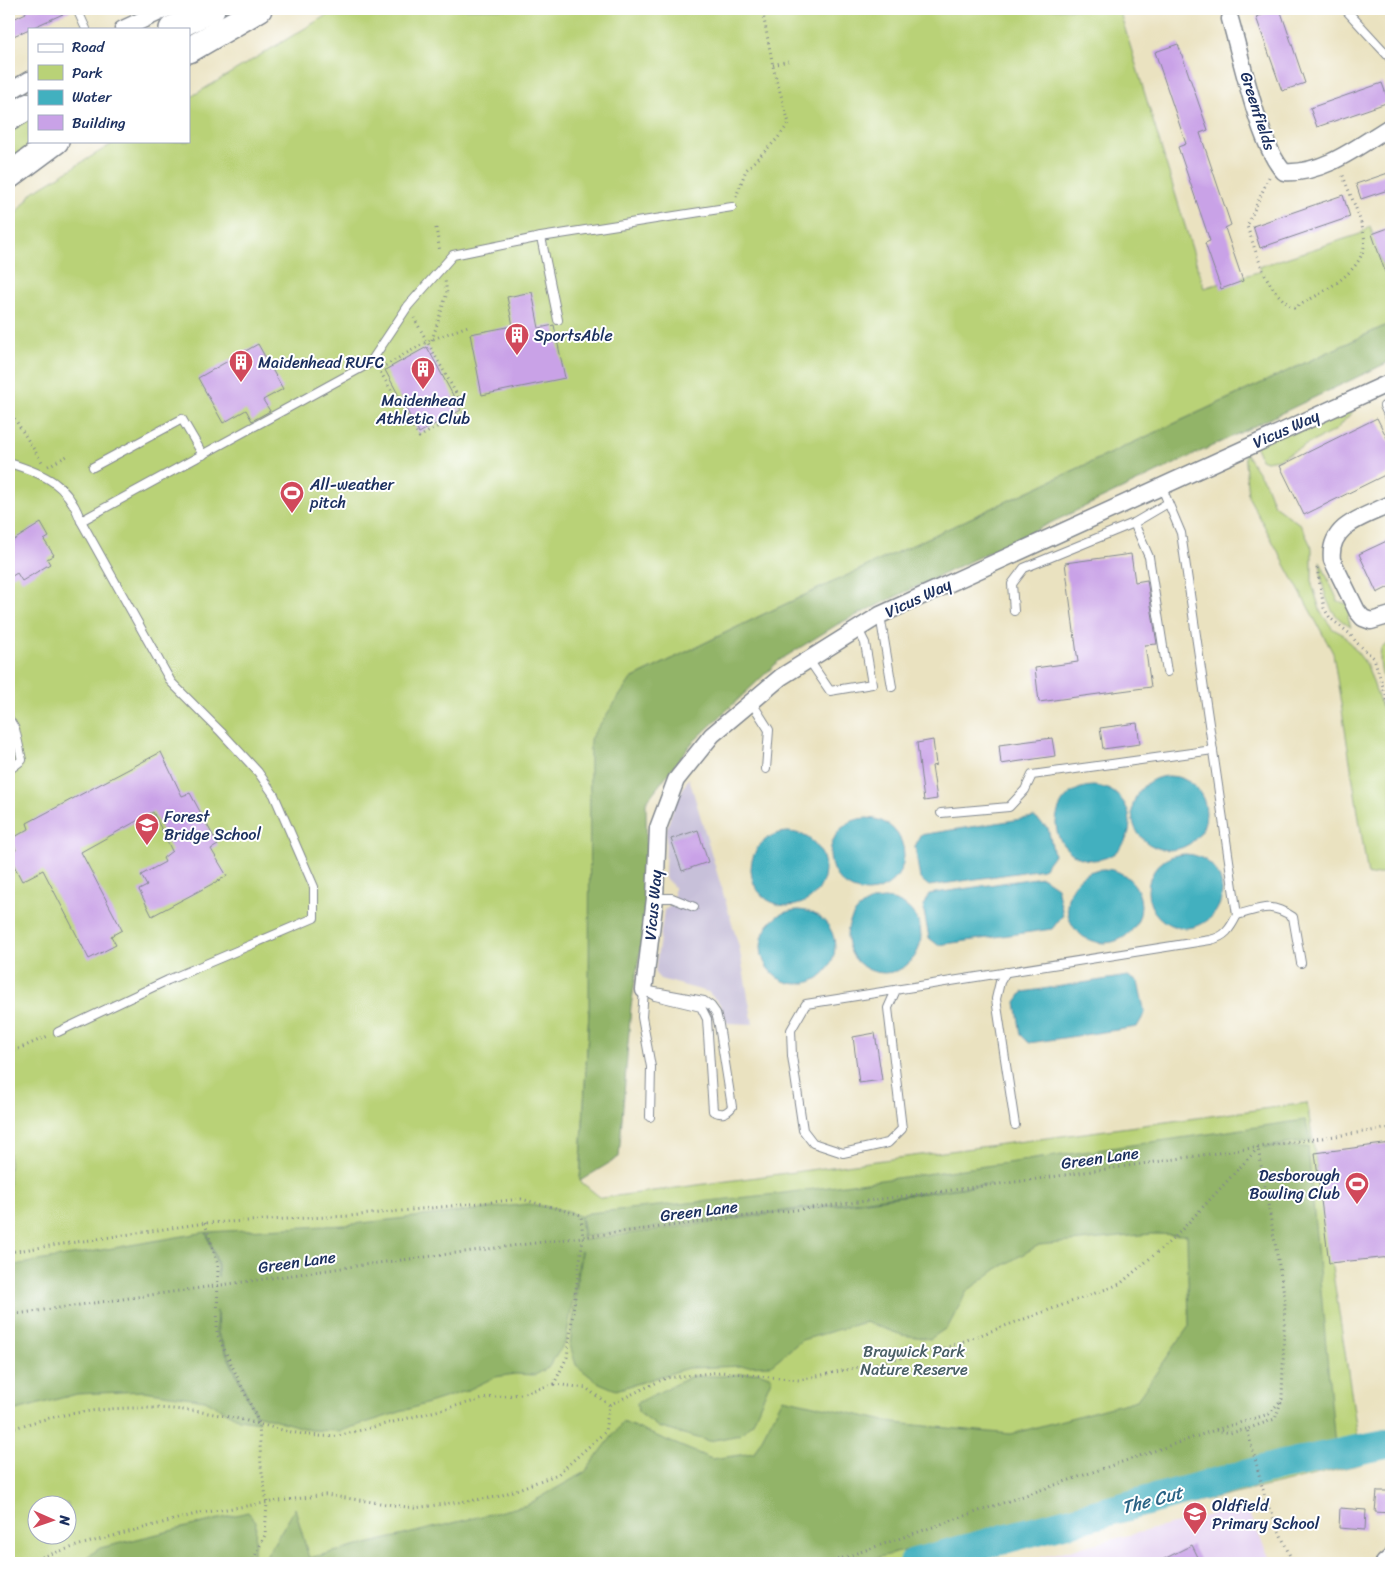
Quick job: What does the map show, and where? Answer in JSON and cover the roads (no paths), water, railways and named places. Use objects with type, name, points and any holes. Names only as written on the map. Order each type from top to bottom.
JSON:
[{"type":"main road","points":[[174,28],[212,9]]},
{"type":"main road","points":[[190,49],[260,9]]},
{"type":"main road","points":[[9,118],[28,107]]},
{"type":"main road","points":[[9,176],[55,142]]},
{"type":"street","points":[[125,28],[166,9]]},
{"type":"street","name":"Greenfields","points":[[1230,19],[1263,134],[1276,163],[1284,172],[1299,173],[1337,160],[1391,126]]},
{"type":"street","points":[[9,92],[28,81]]},
{"type":"street","name":"Vicus Way","points":[[644,990],[655,898],[658,828],[676,780],[712,735],[781,677],[880,616],[1165,495],[1209,464],[1391,382]]},
{"type":"street","points":[[1391,504],[1340,530],[1332,546],[1332,560],[1357,611],[1364,618],[1371,621],[1391,615]]},
{"type":"street","points":[[1384,1563],[1391,1557]]},
{"type":"lane","points":[[78,9],[86,28]]},
{"type":"lane","points":[[1345,9],[1391,59]]},
{"type":"lane","points":[[81,521],[370,363],[408,306],[453,255],[541,237],[732,207]]},
{"type":"lane","points":[[541,237],[558,320]]},
{"type":"lane","points":[[1384,406],[1391,421]]},
{"type":"lane","points":[[92,467],[182,419],[202,455]]},
{"type":"lane","points":[[9,463],[29,469],[56,484],[74,501],[81,521],[171,682],[234,745],[258,772],[274,796],[314,887],[314,918],[168,980],[58,1032]]},
{"type":"lane","points":[[896,990],[888,1008],[902,1129],[888,1143],[843,1153],[813,1143],[803,1130],[792,1056],[791,1030],[806,1004],[1222,937],[1231,928],[1237,916],[1181,533],[1165,495],[1134,523],[1024,568],[1012,584],[1014,611]]},
{"type":"lane","points":[[1134,523],[1149,557],[1167,672]]},
{"type":"lane","points":[[880,616],[892,687]]},
{"type":"lane","points":[[809,660],[830,691],[872,684],[865,643],[858,630]]},
{"type":"lane","points":[[752,702],[769,730],[766,769]]},
{"type":"lane","points":[[9,719],[15,729],[22,760],[9,770]]},
{"type":"lane","points":[[941,814],[1010,807],[1026,790],[1032,775],[1213,750]]},
{"type":"lane","points":[[655,898],[672,898],[694,907]]},
{"type":"lane","points":[[1237,916],[1261,908],[1279,908],[1293,918],[1301,963]]},
{"type":"lane","points":[[1006,972],[1000,982],[996,999],[1015,1125]]},
{"type":"lane","points":[[644,990],[704,1001],[716,1013],[732,1107],[728,1112],[721,1114],[713,1111],[707,1019],[701,1007],[656,996],[644,990]]},
{"type":"lane","points":[[644,990],[642,1017],[651,1067],[650,1117]]},
{"type":"water","points":[[1169,776],[1190,782],[1200,792],[1206,813],[1200,834],[1190,844],[1169,850],[1148,844],[1138,834],[1132,813],[1138,792],[1148,782]]},
{"type":"water","points":[[1093,786],[1114,792],[1124,802],[1130,823],[1124,844],[1114,854],[1093,860],[1072,854],[1062,844],[1056,823],[1062,802],[1072,792]]},
{"type":"water","points":[[1034,817],[1048,828],[1054,855],[1043,869],[929,886],[920,879],[915,847],[920,835]]},
{"type":"water","points":[[867,818],[888,824],[898,834],[904,855],[898,876],[888,886],[867,892],[846,886],[836,876],[830,855],[836,834],[846,824]]},
{"type":"water","points":[[788,832],[809,838],[819,848],[825,869],[819,890],[809,900],[788,906],[767,900],[757,890],[751,869],[757,848],[767,838]]},
{"type":"water","points":[[1185,854],[1206,860],[1216,870],[1222,891],[1216,912],[1206,922],[1185,928],[1164,922],[1154,912],[1148,891],[1154,870],[1164,860]]},
{"type":"water","points":[[1104,869],[1125,875],[1135,885],[1141,906],[1135,927],[1125,937],[1104,943],[1083,937],[1073,927],[1067,906],[1073,885],[1083,875]]},
{"type":"water","points":[[1042,877],[1057,887],[1063,915],[1052,929],[938,945],[929,938],[923,906],[929,894]]},
{"type":"water","points":[[884,899],[905,905],[915,915],[921,936],[915,957],[905,967],[884,973],[863,967],[853,957],[847,936],[853,915],[863,905]]},
{"type":"water","points":[[798,910],[819,916],[829,926],[835,947],[829,968],[819,978],[798,984],[777,978],[767,968],[761,947],[767,926],[777,916]]},
{"type":"water","points":[[1128,976],[1138,982],[1145,1013],[1137,1027],[1029,1043],[1021,1035],[1016,1002],[1023,992]]},
{"type":"waterway","name":"The Cut","points":[[914,1563],[1278,1466],[1391,1443]]},
{"type":"place","name":"SportsAble","points":[[517,356]]},
{"type":"place","name":"Maidenhead RUFC","points":[[241,383]]},
{"type":"place","name":"Maidenhead Athletic Club","points":[[423,390]]},
{"type":"place","name":"All-weather pitch","points":[[292,514]]},
{"type":"place","name":"Forest Bridge School","points":[[147,846]]},
{"type":"place","name":"Desborough Bowling Club","points":[[1357,1205]]},
{"type":"place","name":"Oldfield Primary School","points":[[1195,1535]]},
{"type":"park label","name":"Braywick Park Nature Reserve","points":[[914,1360]]}]
